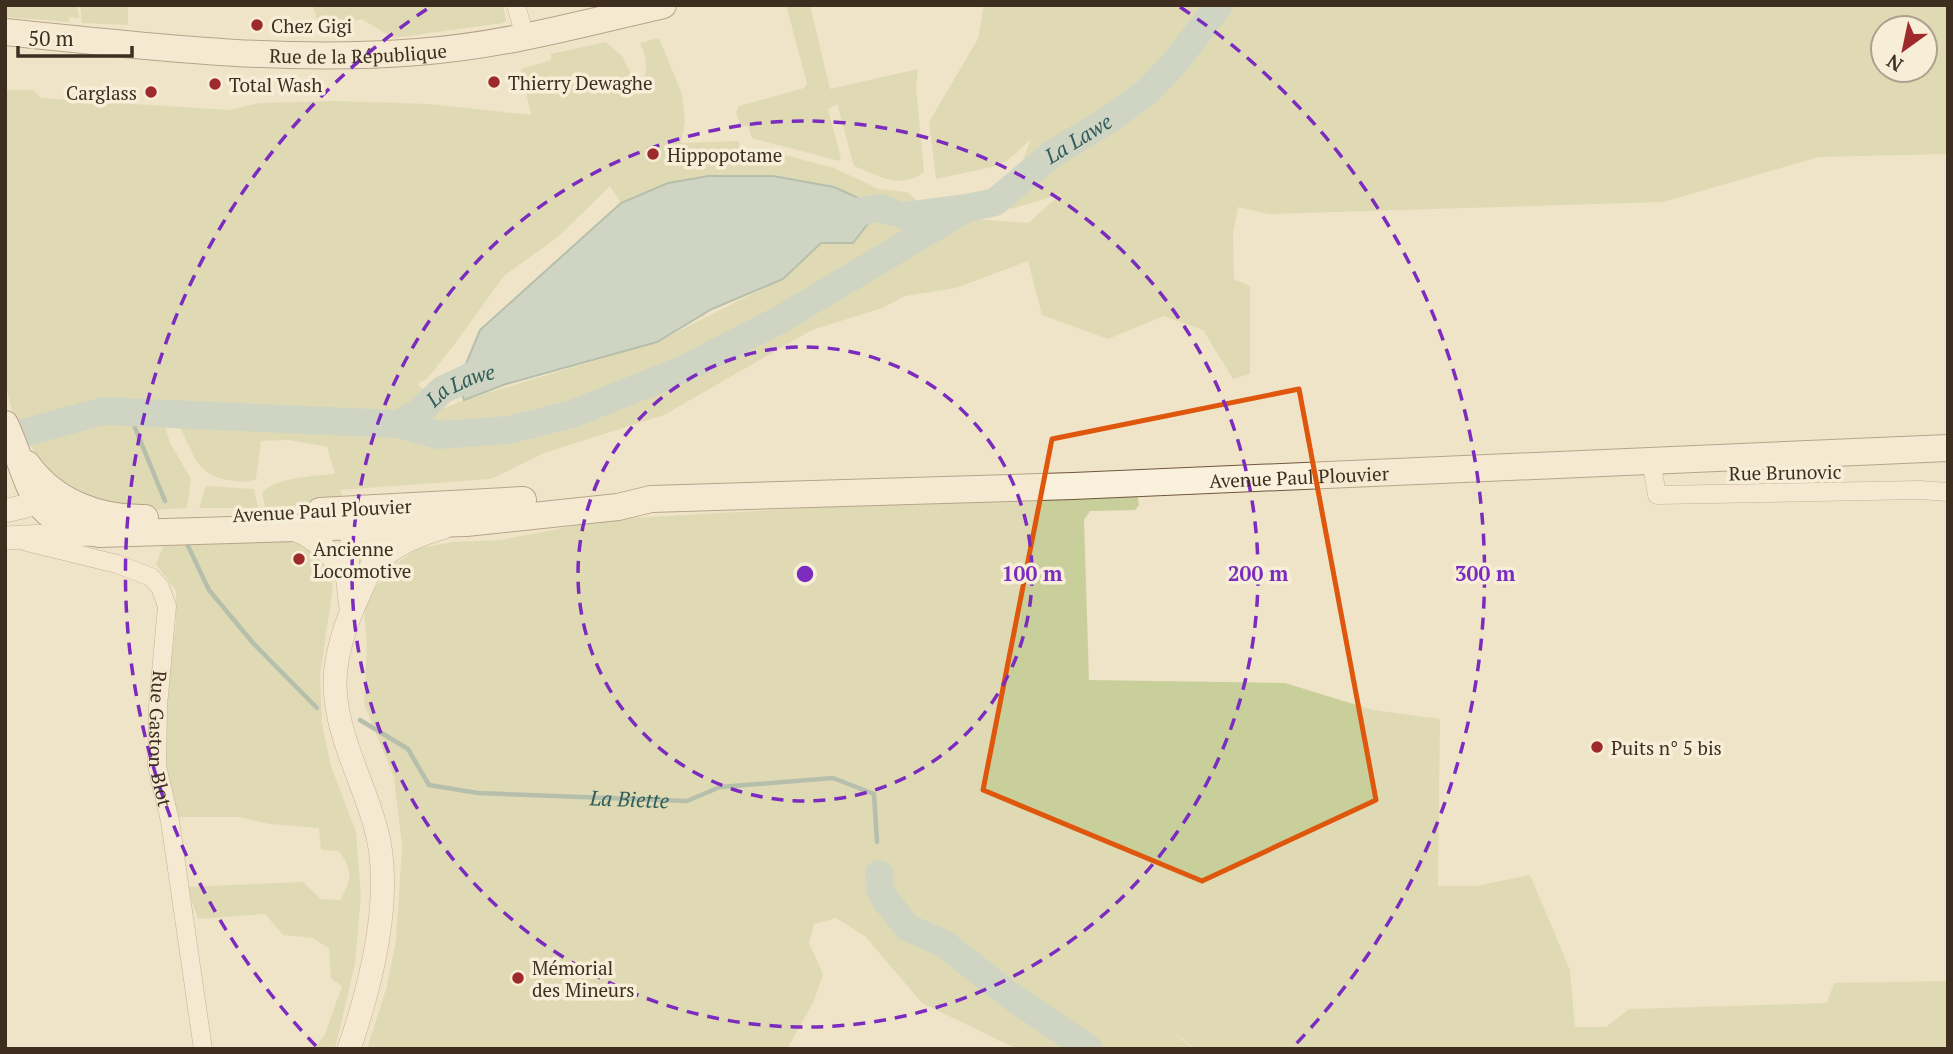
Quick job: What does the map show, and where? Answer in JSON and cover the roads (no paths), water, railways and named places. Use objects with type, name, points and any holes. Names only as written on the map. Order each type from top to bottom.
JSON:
[{"type":"main road","name":"Rue de la République","points":[[5,32],[207,52],[339,56],[421,52],[525,37],[578,27],[663,5]]},
{"type":"main road","name":"Avenue Paul Plouvier","points":[[5,424],[20,458],[33,472],[50,517],[74,530],[99,534],[292,529],[491,502],[628,494],[651,499]]},
{"type":"main road","name":"Avenue Paul Plouvier","points":[[44,501],[70,503],[118,517],[466,523],[618,507],[651,499],[1073,486],[1948,448]]},
{"type":"street","points":[[516,5],[525,37]]},
{"type":"street","points":[[5,509],[21,482],[20,458]]},
{"type":"street","name":"Rue Brunovic","points":[[1651,460],[1657,495],[1920,490],[1948,492]]},
{"type":"street","points":[[5,509],[44,501]]},
{"type":"street","points":[[8,538],[29,528],[44,501]]},
{"type":"street","points":[[349,1049],[370,982],[382,887],[379,837],[336,702],[336,670],[357,577],[347,560],[350,542],[363,521]]},
{"type":"street","points":[[357,577],[417,536],[466,523]]},
{"type":"street","points":[[292,529],[302,532],[321,545],[357,577]]},
{"type":"street","points":[[8,538],[99,534]]},
{"type":"street","name":"Rue Gaston Blot","points":[[8,538],[117,565],[151,577],[160,587],[167,606],[158,706],[157,766],[170,821],[203,1049]]},
{"type":"water","points":[[709,176],[773,176],[834,187],[880,208],[853,243],[821,243],[783,279],[712,309],[657,342],[506,384],[464,400],[458,383],[480,330],[621,203],[668,183]]},
{"type":"waterway","name":"La Lawe","points":[[905,216],[995,202],[1051,155],[1147,92],[1177,60],[1219,5]]},
{"type":"waterway","name":"La Lawe","points":[[843,214],[880,208],[892,212]]},
{"type":"waterway","points":[[398,424],[438,435],[509,430],[572,414],[682,370],[781,319],[967,208]]},
{"type":"waterway","name":"La Lawe","points":[[5,438],[103,411],[398,424],[417,414],[442,390],[472,376],[493,371]]},
{"type":"waterway","name":"La Biette","points":[[129,413],[165,501]]},
{"type":"waterway","name":"La Biette","points":[[188,546],[209,590],[253,643],[317,708]]},
{"type":"waterway","name":"La Biette","points":[[360,720],[408,749],[429,785],[478,793],[687,801],[720,787],[833,778],[874,794],[877,842]]},
{"type":"waterway","name":"La Biette","points":[[879,874],[880,888],[885,899],[908,928],[943,943],[1008,994],[1089,1049]]},
{"type":"place","name":"Chez Gigi","points":[[257,25]]},
{"type":"place","name":"Thierry Dewaghe","points":[[494,82]]},
{"type":"place","name":"Total Wash","points":[[215,84]]},
{"type":"place","name":"Carglass","points":[[151,92]]},
{"type":"place","name":"Hippopotame","points":[[653,154]]},
{"type":"place","name":"Ancienne Locomotive","points":[[299,559]]},
{"type":"place","name":"Puits n° 5 bis","points":[[1597,747]]},
{"type":"place","name":"Mémorial des Mineurs","points":[[518,978]]}]
